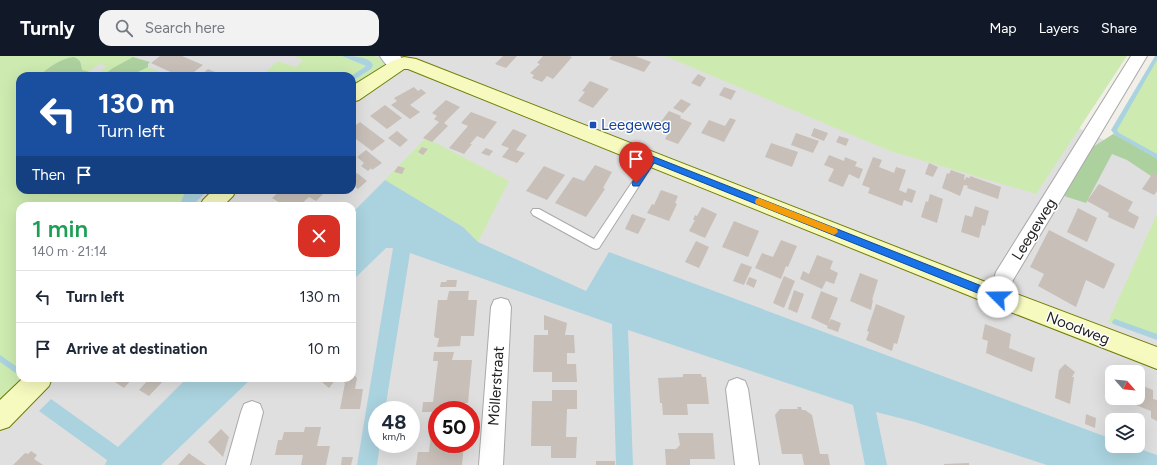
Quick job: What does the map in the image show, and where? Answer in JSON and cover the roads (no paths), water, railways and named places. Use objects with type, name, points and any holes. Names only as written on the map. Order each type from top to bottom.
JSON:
[{"type":"main road","points":[[356,92],[394,60],[420,67],[998,297]]},
{"type":"main road","points":[[214,202],[222,194]]},
{"type":"main road","name":"Noodweg","points":[[998,297],[1157,358]]},
{"type":"main road","points":[[0,418],[36,382]]},
{"type":"street","name":"Leegeweg","points":[[998,297],[1003,278],[1139,56]]},
{"type":"street","name":"Möllerstraat","points":[[490,465],[501,307]]},
{"type":"street","points":[[737,389],[747,465]]},
{"type":"street","points":[[238,465],[252,412]]},
{"type":"lane","points":[[536,212],[596,245],[652,159]]},
{"type":"water","points":[[342,56],[364,58],[373,65],[371,69],[356,78],[356,73],[366,66]]},
{"type":"water","points":[[385,180],[463,227],[478,242],[586,291],[609,252],[1105,436],[1105,453],[1145,453],[1145,451],[1157,455],[1157,465],[1047,465],[915,422],[876,412],[887,465],[865,465],[853,405],[628,330],[633,465],[616,465],[612,324],[410,253],[386,401],[368,401],[368,453],[379,453],[377,465],[357,465],[393,248],[386,248],[356,277],[356,209]]},
{"type":"water","points":[[184,194],[204,194],[196,202],[181,202]]},
{"type":"water","points":[[183,382],[248,382],[161,465],[105,465],[107,460],[39,411],[51,399],[118,447]]},
{"type":"waterway","points":[[1157,56],[1114,130],[1117,134],[1157,157]]},
{"type":"waterway","points":[[1115,322],[1157,337]]},
{"type":"waterway","points":[[0,358],[16,370]]},
{"type":"place","name":"Leegeweg","points":[[593,125]]}]
